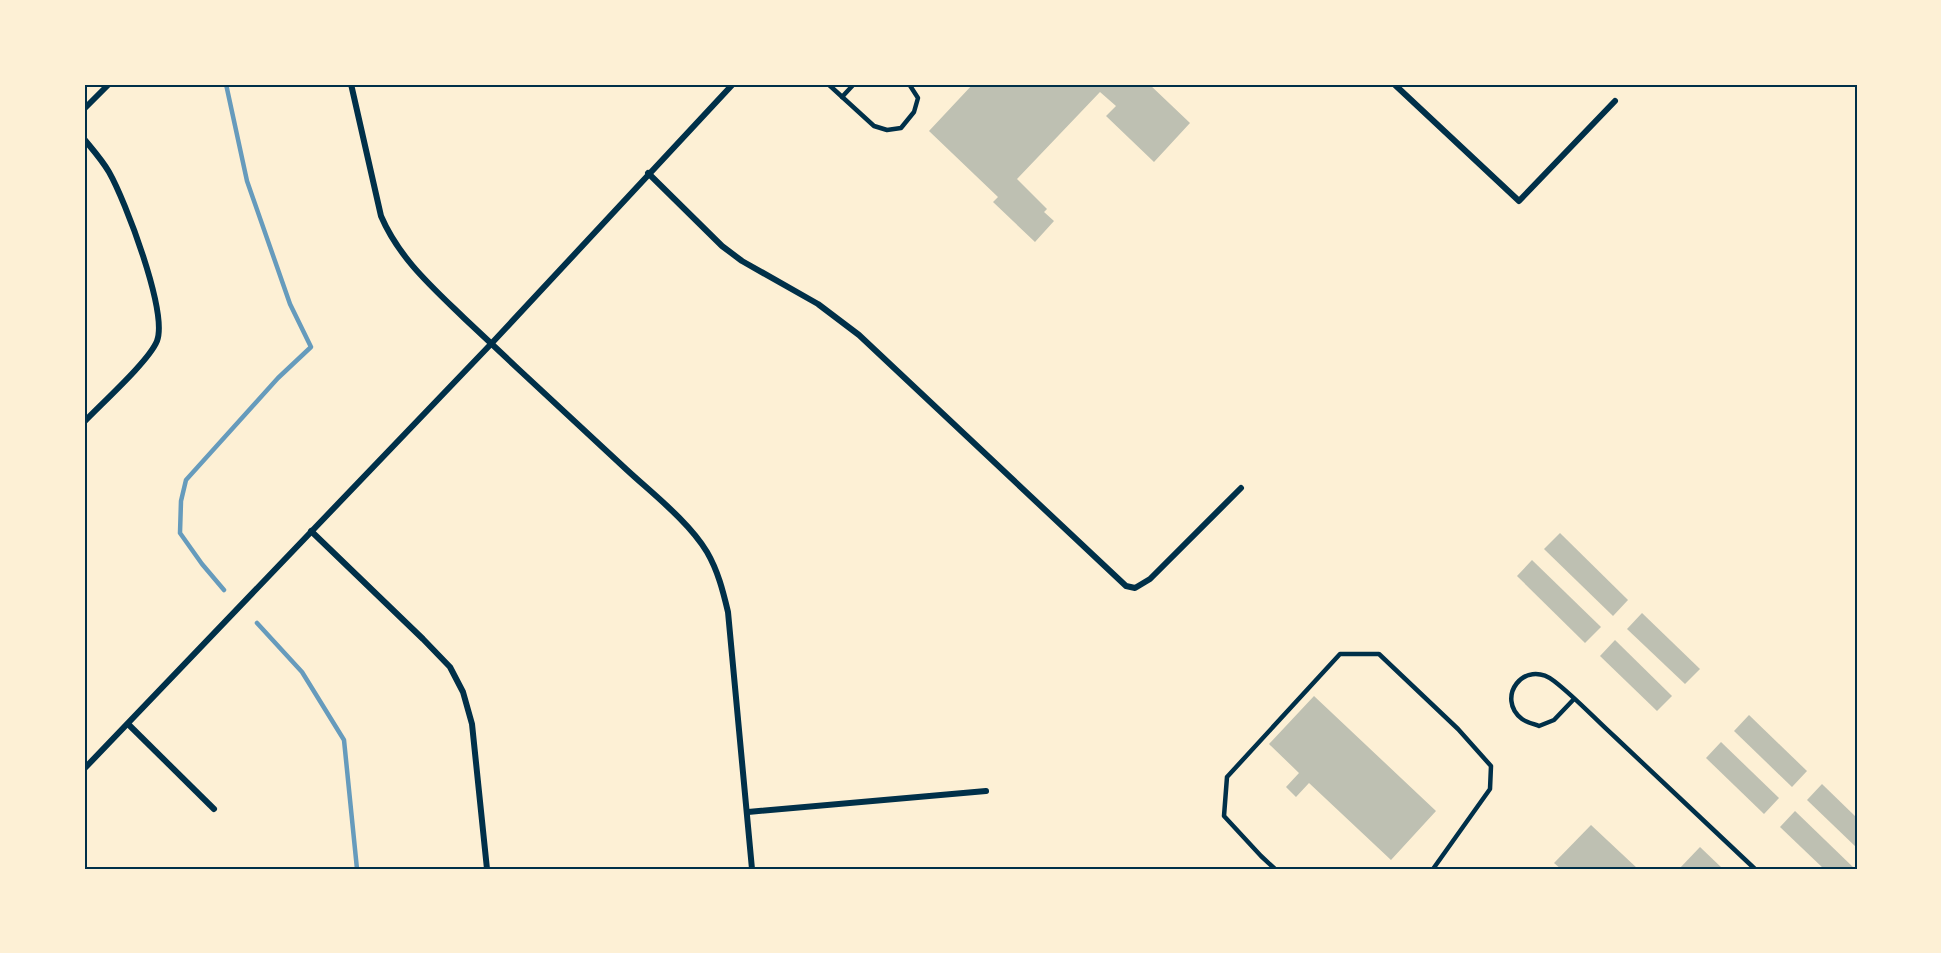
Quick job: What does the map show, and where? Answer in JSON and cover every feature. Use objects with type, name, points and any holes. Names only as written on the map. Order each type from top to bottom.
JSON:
[{"type":"street","points":[[84,109],[109,84]]},
{"type":"street","points":[[351,84],[375,194],[389,236],[401,253],[420,276],[691,531],[707,552],[719,577],[728,612],[752,869]]},
{"type":"street","points":[[84,770],[491,344],[733,84]]},
{"type":"street","points":[[1394,84],[1519,201],[1615,101]]},
{"type":"street","points":[[84,140],[108,171],[127,211],[154,292],[159,320],[158,338],[147,357],[84,422]]},
{"type":"street","points":[[648,173],[722,246],[742,261],[818,304],[859,335],[1121,583],[1135,588],[1150,579],[1241,488]]},
{"type":"street","points":[[311,531],[423,639],[450,667],[457,678],[469,708],[472,724],[487,869]]},
{"type":"street","points":[[128,724],[214,808]]},
{"type":"street","points":[[748,812],[986,791]]},
{"type":"lane","points":[[828,84],[874,126],[887,130],[900,128],[914,112],[918,98],[909,84]]},
{"type":"lane","points":[[842,97],[854,84]]},
{"type":"lane","points":[[1275,869],[1224,816],[1227,777],[1340,654],[1379,654],[1458,729],[1491,766],[1490,789],[1433,869]]},
{"type":"lane","points":[[1574,699],[1554,720],[1539,726],[1522,719],[1513,706],[1511,694],[1524,676],[1534,673],[1552,679],[1574,699],[1755,869]]},
{"type":"building","points":[[973,84],[1149,84],[1190,123],[1154,162],[1106,116],[1116,106],[1100,92],[1017,179],[1047,209],[1044,212],[1054,221],[1035,242],[993,202],[998,197],[929,131]]},
{"type":"building","points":[[1560,533],[1628,600],[1613,616],[1544,549]]},
{"type":"building","points":[[1532,560],[1601,627],[1585,643],[1517,576]]},
{"type":"building","points":[[1642,613],[1700,669],[1685,684],[1627,629]]},
{"type":"building","points":[[1615,640],[1672,696],[1657,711],[1600,656]]},
{"type":"building","points":[[1314,696],[1436,811],[1391,860],[1309,783],[1296,797],[1286,787],[1299,773],[1269,744]]},
{"type":"building","points":[[1749,715],[1807,771],[1792,787],[1734,731]]},
{"type":"building","points":[[1721,742],[1779,798],[1764,814],[1706,758]]},
{"type":"building","points":[[1822,784],[1857,818],[1857,848],[1807,800]]},
{"type":"building","points":[[1795,811],[1855,869],[1824,869],[1780,827]]},
{"type":"building","points":[[1591,825],[1638,869],[1561,869],[1554,863]]},
{"type":"building","points":[[1700,847],[1723,869],[1679,869]]},
{"type":"waterway","points":[[224,590],[180,533],[181,501],[186,480],[278,378],[311,347],[290,304],[247,181],[226,84]]},
{"type":"waterway","points":[[257,623],[302,672],[344,740],[357,869]]}]
